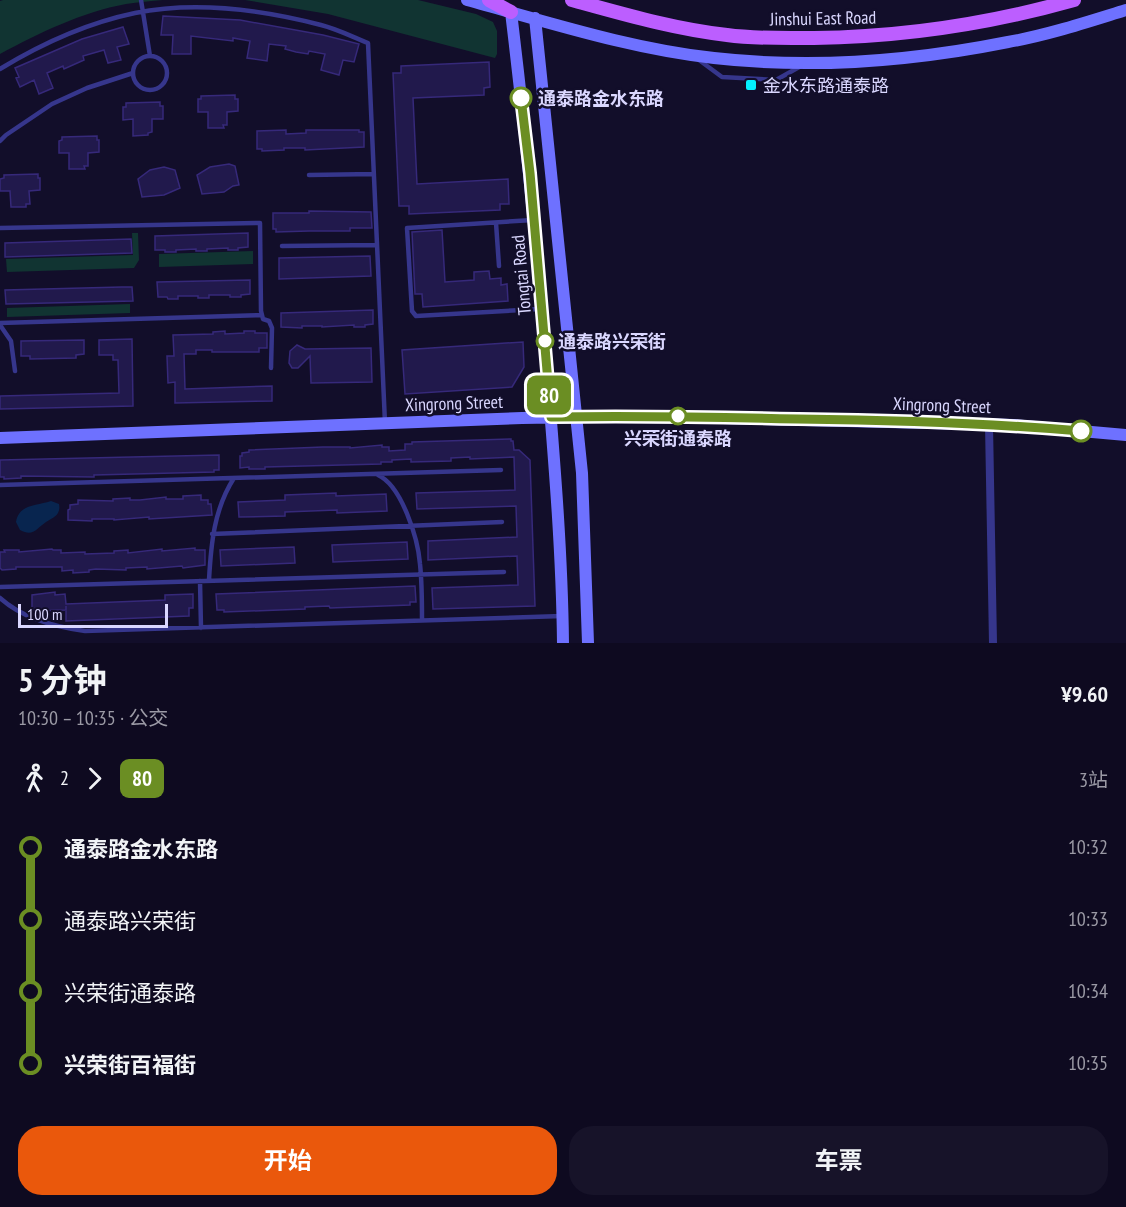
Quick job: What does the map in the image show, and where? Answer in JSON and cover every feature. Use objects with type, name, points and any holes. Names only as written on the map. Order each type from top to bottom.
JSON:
[{"type":"main road","points":[[489,0],[511,12]]},
{"type":"main road","name":"Jinshui East Road","points":[[572,0],[676,27],[730,35],[781,38],[846,38],[924,31],[992,21],[1074,0]]},
{"type":"street","points":[[467,0],[605,37],[692,55],[744,61],[808,62],[898,58],[975,48],[1052,32],[1126,10]]},
{"type":"street","name":"Tongtai Road","points":[[511,12],[534,220],[551,417],[563,643]]},
{"type":"street","points":[[535,18],[584,506],[588,643]]},
{"type":"street","name":"Xingrong Street","points":[[0,438],[551,417],[640,416],[989,424],[1126,435]]},
{"type":"street","points":[[989,424],[993,643]]},
{"type":"lane","points":[[141,0],[150,56]]},
{"type":"lane","points":[[0,69],[24,54],[75,31],[143,12],[181,9],[247,11],[322,25],[368,43],[385,423]]},
{"type":"lane","points":[[692,55],[722,77],[776,80],[808,62]]},
{"type":"lane","points":[[150,56],[161,60],[167,68],[168,77],[162,86],[153,90],[143,89],[136,82],[133,73],[139,60],[150,56]]},
{"type":"lane","points":[[0,141],[52,104],[87,88],[133,73]]},
{"type":"lane","points":[[309,176],[374,174]]},
{"type":"lane","points":[[534,220],[407,228],[412,311],[416,316],[542,309]]},
{"type":"lane","points":[[0,228],[260,223],[262,315],[272,328],[271,368]]},
{"type":"lane","points":[[496,223],[499,266]]},
{"type":"lane","points":[[282,246],[377,245]]},
{"type":"lane","points":[[0,324],[262,315]]},
{"type":"lane","points":[[0,324],[11,341],[15,371]]},
{"type":"lane","points":[[0,485],[501,470]]},
{"type":"lane","points":[[375,474],[386,479],[393,488],[410,525],[421,574],[422,620]]},
{"type":"lane","points":[[209,580],[212,534],[223,498],[234,478]]},
{"type":"lane","points":[[212,534],[502,522]]},
{"type":"lane","points":[[0,587],[504,572]]},
{"type":"lane","points":[[200,580],[201,628]]},
{"type":"lane","points":[[0,598],[24,614],[61,628],[85,631],[562,616]]},
{"type":"green space","points":[[163,0],[126,4],[93,12],[45,31],[0,54],[0,1]]},
{"type":"green space","points":[[245,0],[418,0],[476,14],[493,22],[497,31],[497,54],[495,58],[328,14]]},
{"type":"green space","points":[[132,233],[138,233],[139,260],[134,268],[7,272],[6,259],[133,255]]},
{"type":"green space","points":[[253,251],[253,264],[159,267],[159,254]]},
{"type":"green space","points":[[130,304],[130,313],[7,317],[7,308]]},
{"type":"water","points":[[51,501],[59,504],[59,511],[56,515],[34,531],[28,533],[20,530],[16,522],[24,509]]},
{"type":"building","points":[[163,16],[240,20],[359,44],[354,62],[343,60],[339,75],[321,70],[325,54],[309,51],[308,54],[296,52],[285,49],[286,46],[269,44],[267,61],[247,58],[250,41],[233,38],[233,41],[191,36],[191,54],[172,54],[173,35],[161,35]]},
{"type":"building","points":[[123,27],[129,44],[117,47],[121,60],[108,63],[104,50],[83,56],[84,60],[64,69],[63,66],[47,73],[53,88],[39,94],[34,80],[20,87],[15,68],[82,39]]},
{"type":"building","points":[[489,62],[490,87],[484,88],[484,95],[413,98],[417,184],[508,179],[509,204],[500,204],[500,210],[409,214],[409,206],[399,206],[393,73],[401,73],[401,66]]},
{"type":"building","points":[[235,95],[235,99],[238,99],[238,111],[227,112],[227,125],[223,125],[224,128],[208,128],[208,112],[198,112],[198,99],[201,99],[201,96]]},
{"type":"building","points":[[160,102],[160,106],[163,106],[163,119],[152,119],[152,132],[148,135],[133,136],[133,119],[123,120],[123,107],[126,107],[126,103]]},
{"type":"building","points":[[286,130],[286,134],[306,133],[306,130],[359,130],[359,132],[364,132],[364,147],[305,150],[305,148],[284,148],[284,150],[262,151],[262,149],[257,149],[257,131]]},
{"type":"building","points":[[97,136],[99,152],[88,153],[88,166],[84,166],[85,169],[69,169],[69,153],[59,153],[59,141],[62,137]]},
{"type":"building","points":[[229,164],[235,166],[239,185],[224,192],[202,194],[197,175],[210,167]]},
{"type":"building","points":[[164,167],[175,170],[180,188],[164,195],[142,197],[138,179],[150,170]]},
{"type":"building","points":[[38,174],[40,190],[29,191],[30,204],[26,204],[26,207],[11,207],[10,191],[0,191],[0,179],[4,178],[4,175]]},
{"type":"building","points":[[309,211],[371,212],[372,228],[350,228],[350,231],[276,232],[276,229],[273,229],[273,213],[309,213]]},
{"type":"building","points":[[442,230],[445,282],[474,280],[474,272],[489,271],[490,279],[501,278],[501,285],[507,284],[508,301],[423,307],[422,294],[415,294],[412,232]]},
{"type":"building","points":[[248,233],[248,247],[238,248],[238,250],[228,250],[228,248],[165,252],[165,250],[155,250],[155,236]]},
{"type":"building","points":[[131,239],[132,253],[5,257],[5,243]]},
{"type":"building","points":[[370,256],[371,276],[279,279],[279,258]]},
{"type":"building","points":[[250,280],[250,294],[241,295],[241,297],[209,295],[209,298],[178,296],[178,299],[168,299],[158,297],[157,282]]},
{"type":"building","points":[[132,287],[133,301],[6,304],[5,290]]},
{"type":"building","points":[[373,310],[373,324],[365,325],[365,327],[354,327],[354,325],[281,327],[281,313]]},
{"type":"building","points":[[225,331],[225,334],[244,333],[244,331],[267,333],[267,348],[259,348],[259,352],[196,350],[196,354],[184,354],[185,389],[272,386],[272,401],[175,403],[175,382],[168,383],[167,356],[174,356],[173,335],[213,334],[213,332]]},
{"type":"building","points":[[132,339],[133,406],[0,409],[0,396],[119,393],[118,360],[113,360],[113,355],[99,355],[99,340]]},
{"type":"building","points":[[84,340],[84,354],[76,355],[76,358],[30,359],[30,356],[21,356],[21,341]]},
{"type":"building","points":[[523,342],[524,367],[512,387],[405,394],[402,350]]},
{"type":"building","points":[[297,345],[305,349],[371,348],[372,382],[311,383],[310,356],[298,368],[292,368],[289,363],[290,351]]},
{"type":"building","points":[[511,439],[514,450],[519,450],[530,460],[535,606],[433,609],[432,588],[518,585],[517,556],[428,560],[428,541],[517,537],[516,506],[417,509],[416,493],[515,490],[514,457],[470,459],[470,457],[451,458],[451,461],[411,462],[411,459],[392,460],[392,462],[381,462],[381,464],[240,468],[240,456],[249,450],[382,445],[382,447],[389,447],[389,451],[405,450],[405,444],[412,444],[412,442]]},
{"type":"building","points":[[219,455],[219,470],[214,470],[214,472],[94,475],[94,477],[21,476],[21,478],[4,479],[0,477],[0,460]]},
{"type":"building","points":[[336,493],[336,496],[386,494],[387,511],[285,512],[285,516],[239,517],[238,502],[285,500],[285,495]]},
{"type":"building","points":[[201,495],[201,500],[208,500],[208,504],[211,504],[212,515],[149,519],[149,517],[92,519],[92,521],[68,520],[70,505],[78,504],[78,500],[113,501],[113,499],[140,500],[166,497],[166,499],[183,499],[183,496]]},
{"type":"building","points":[[407,542],[408,559],[333,562],[332,545]]},
{"type":"building","points":[[294,547],[295,563],[221,566],[220,550]]},
{"type":"building","points":[[195,548],[195,550],[205,550],[205,565],[183,568],[182,566],[126,568],[126,570],[96,569],[73,573],[73,570],[62,571],[62,567],[16,567],[16,569],[2,570],[0,568],[0,552],[5,552],[4,550],[19,550],[19,552],[52,549],[61,550],[61,553],[85,552],[85,554]]},
{"type":"building","points":[[415,586],[416,602],[410,602],[410,605],[330,608],[329,606],[224,612],[224,610],[217,610],[216,594]]},
{"type":"building","points":[[55,592],[55,595],[65,594],[66,604],[165,600],[165,595],[193,594],[193,608],[189,608],[189,616],[66,621],[66,610],[32,611],[32,595]]},
{"type":"bus line","name":"80","points":[[521,98],[530,173],[551,417],[640,416],[852,420],[1014,425],[1081,431]]},
{"type":"place","name":"金水东路通泰路","points":[[751,85]]},
{"type":"place","name":"通泰路金水东路","points":[[521,98]]},
{"type":"place","name":"通泰路兴荣街","points":[[545,341]]},
{"type":"place","name":"兴荣街通泰路","points":[[678,416]]}]
